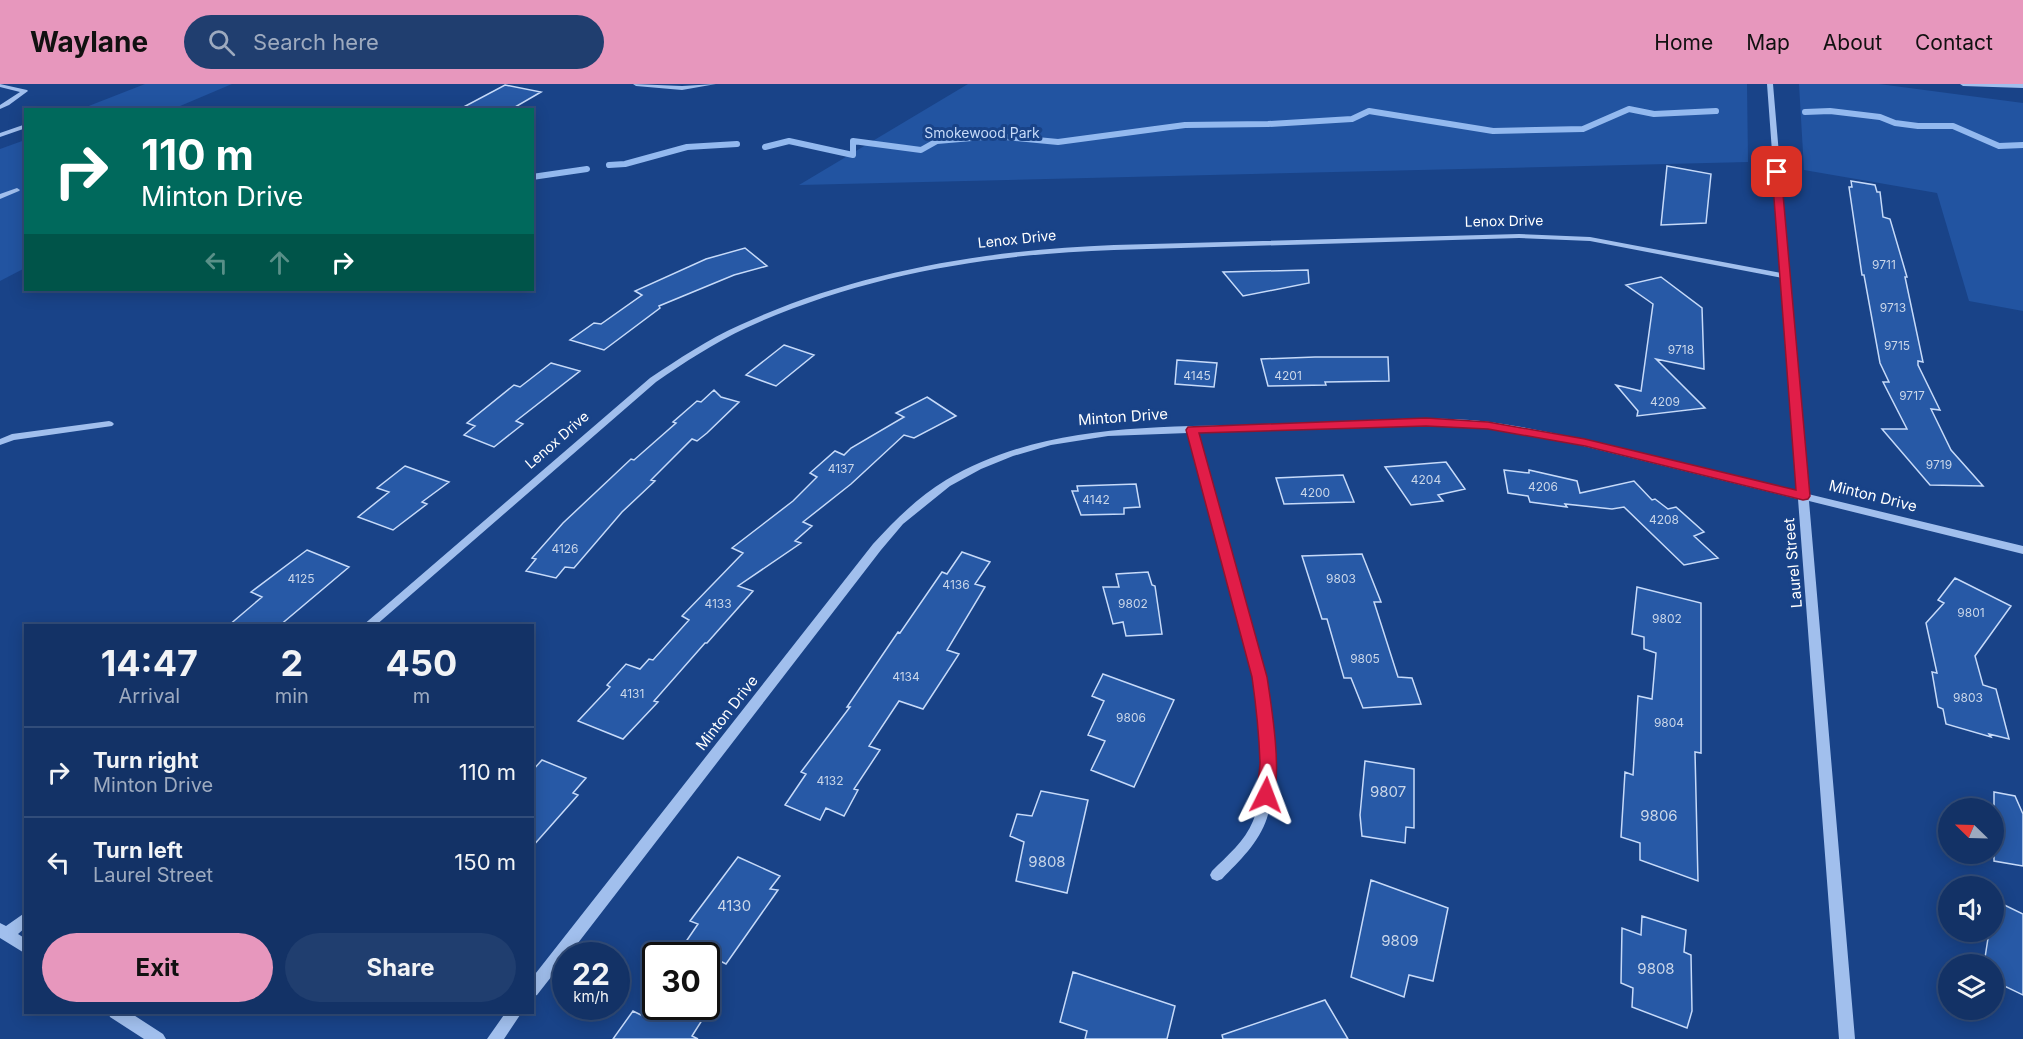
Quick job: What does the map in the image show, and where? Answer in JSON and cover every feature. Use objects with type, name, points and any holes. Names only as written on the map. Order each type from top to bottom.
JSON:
[{"type":"street","points":[[636,84],[682,88],[713,84]]},
{"type":"street","name":"Laurel Street","points":[[1770,84],[1847,1039]]},
{"type":"street","points":[[1963,84],[2023,86]]},
{"type":"street","points":[[0,107],[25,91],[2,87]]},
{"type":"street","points":[[0,135],[24,127]]},
{"type":"street","points":[[0,197],[17,190]]},
{"type":"street","name":"Lenox Drive","points":[[369,624],[680,359],[731,331],[786,308],[901,275],[959,263],[1050,251],[1539,236],[1590,239],[1627,245],[1784,276]]},
{"type":"street","name":"Minton Drive","points":[[534,987],[899,522],[947,484],[978,467],[1050,442],[1108,433],[1426,422],[1488,425],[1585,442],[2023,550]]},
{"type":"street","points":[[0,442],[12,437],[109,424]]},
{"type":"street","points":[[1192,430],[1259,677],[1266,733],[1266,795],[1259,822],[1244,847],[1217,875]]},
{"type":"street","points":[[24,919],[4,932],[24,945]]},
{"type":"street","points":[[118,1014],[158,1039]]},
{"type":"street","points":[[495,1039],[514,1014]]},
{"type":"green space","points":[[145,84],[232,84],[175,108],[84,108]]},
{"type":"green space","name":"Smokewood Park","points":[[968,84],[1747,84],[1748,162],[799,185]]},
{"type":"green space","points":[[1799,84],[1879,84],[2023,103],[2023,311],[1969,301],[1937,193],[1804,170]]},
{"type":"green space","points":[[24,140],[24,269],[0,281],[0,149]]},
{"type":"building","points":[[505,85],[541,92],[513,108],[462,108]]},
{"type":"building","points":[[1667,166],[1711,174],[1706,223],[1661,225]]},
{"type":"building","points":[[1851,181],[1875,185],[1877,192],[1880,192],[1883,217],[1890,219],[1907,277],[1905,277],[1923,362],[1918,361],[1918,365],[1940,410],[1931,409],[1951,450],[1983,486],[1930,485],[1882,429],[1907,429],[1883,382],[1889,382],[1880,363],[1864,275],[1862,275],[1849,187],[1852,187]]},
{"type":"building","points":[[745,248],[767,266],[734,275],[659,306],[660,308],[604,350],[570,340],[594,323],[601,324],[642,295],[635,291],[706,259]]},
{"type":"building","points":[[1308,270],[1309,283],[1243,296],[1223,272]]},
{"type":"building","points":[[1661,277],[1702,308],[1704,369],[1656,359],[1705,408],[1637,416],[1638,411],[1616,385],[1641,391],[1653,304],[1626,285]]},
{"type":"building","points":[[784,345],[814,355],[776,386],[746,375]]},
{"type":"building","points":[[1388,357],[1389,381],[1268,386],[1261,359]]},
{"type":"building","points":[[1177,360],[1217,363],[1214,387],[1175,384]]},
{"type":"building","points":[[551,363],[580,371],[516,421],[523,424],[494,447],[464,435],[475,426],[467,423],[514,385],[520,387]]},
{"type":"building","points":[[714,390],[721,397],[739,402],[697,441],[692,439],[651,480],[655,481],[622,512],[574,568],[565,567],[556,578],[526,571],[536,559],[532,558],[563,523],[631,459],[634,460],[676,423],[673,422]]},
{"type":"building","points":[[927,397],[956,416],[914,438],[904,435],[851,484],[803,522],[812,526],[795,541],[801,543],[738,586],[753,591],[654,701],[658,702],[623,739],[578,721],[610,687],[607,685],[626,664],[640,669],[649,659],[653,660],[689,620],[682,616],[743,553],[732,548],[793,501],[817,477],[810,473],[835,451],[844,455],[851,448],[904,417],[896,413]]},
{"type":"building","points":[[1446,462],[1465,489],[1438,495],[1443,501],[1411,505],[1385,467]]},
{"type":"building","points":[[405,466],[449,482],[422,502],[427,504],[393,530],[358,517],[389,492],[377,488]]},
{"type":"building","points":[[1504,470],[1529,473],[1529,470],[1577,481],[1580,493],[1634,481],[1652,500],[1655,499],[1668,509],[1676,507],[1704,532],[1694,536],[1718,558],[1684,565],[1624,507],[1612,509],[1565,504],[1567,507],[1530,502],[1528,496],[1508,493]]},
{"type":"building","points":[[1343,475],[1354,502],[1284,504],[1276,478]]},
{"type":"building","points":[[1136,484],[1140,507],[1124,508],[1124,514],[1081,515],[1072,491],[1078,491],[1077,486]]},
{"type":"building","points":[[307,550],[349,567],[281,624],[230,624],[262,597],[251,592]]},
{"type":"building","points":[[962,552],[990,562],[975,584],[985,587],[947,650],[959,654],[923,709],[899,701],[869,746],[880,750],[854,789],[858,790],[844,816],[826,808],[820,820],[785,805],[806,774],[801,772],[850,707],[847,707],[898,632],[900,633],[942,572],[947,574]]},
{"type":"building","points":[[1362,554],[1381,602],[1374,602],[1398,677],[1412,678],[1421,704],[1363,708],[1351,678],[1344,678],[1327,619],[1322,619],[1302,556]]},
{"type":"building","points":[[1148,572],[1152,585],[1155,586],[1162,634],[1126,636],[1123,622],[1113,624],[1103,587],[1119,587],[1116,574]]},
{"type":"building","points":[[1955,578],[2011,606],[1975,656],[1983,685],[1996,689],[2009,739],[1989,734],[1991,737],[1946,724],[1943,709],[1938,707],[1932,672],[1937,673],[1926,623],[1944,603],[1938,600]]},
{"type":"building","points":[[1637,587],[1701,603],[1701,753],[1695,752],[1698,881],[1640,860],[1640,843],[1621,837],[1625,772],[1633,775],[1638,696],[1652,699],[1656,653],[1644,649],[1644,637],[1632,634]]},
{"type":"building","points":[[1103,674],[1174,700],[1134,787],[1091,770],[1105,741],[1088,735],[1104,701],[1092,696]]},
{"type":"building","points":[[542,760],[586,778],[573,793],[578,795],[534,845],[534,769]]},
{"type":"building","points":[[1365,761],[1414,769],[1414,828],[1406,827],[1405,843],[1362,836],[1360,815]]},
{"type":"building","points":[[1041,791],[1088,800],[1067,893],[1016,881],[1024,842],[1010,836],[1017,814],[1032,816]]},
{"type":"building","points":[[1994,792],[2015,796],[2023,814],[2023,866],[2004,863],[2004,798],[1994,798]]},
{"type":"building","points":[[738,857],[780,876],[770,889],[778,890],[726,964],[720,961],[720,942],[686,942],[698,924],[690,921]]},
{"type":"building","points":[[1371,880],[1448,908],[1433,981],[1409,975],[1404,997],[1351,977]]},
{"type":"building","points":[[2004,905],[2023,914],[2023,995],[2004,986],[2004,954],[1986,954],[1987,942],[2004,942]]},
{"type":"building","points":[[1642,916],[1686,930],[1684,952],[1691,955],[1692,1011],[1687,1028],[1632,1007],[1633,988],[1621,983],[1622,928],[1641,935]]},
{"type":"building","points":[[1073,972],[1175,1006],[1167,1039],[1085,1039],[1087,1031],[1060,1022]]},
{"type":"building","points":[[1325,1000],[1348,1039],[1223,1039],[1222,1035]]},
{"type":"building","points":[[633,1011],[642,1016],[642,1020],[702,1020],[692,1036],[698,1039],[613,1039],[627,1020],[630,1020]]},
{"type":"waterway","points":[[765,147],[789,141],[853,155],[853,141],[921,150],[937,141],[995,136],[1058,142],[1185,125],[1268,124],[1352,119],[1369,111],[1493,131],[1583,129],[1629,109],[1654,114],[1716,111]]},
{"type":"waterway","points":[[1805,112],[1830,111],[1880,117],[1895,123],[1918,126],[1953,126],[1999,146],[2023,145]]},
{"type":"waterway","points":[[609,165],[625,164],[687,147],[737,144]]},
{"type":"waterway","points":[[534,177],[587,169]]},
{"type":"route","points":[[1266,795],[1268,765],[1265,711],[1259,677],[1192,430],[1426,422],[1488,425],[1585,442],[1803,496],[1777,172]]}]
